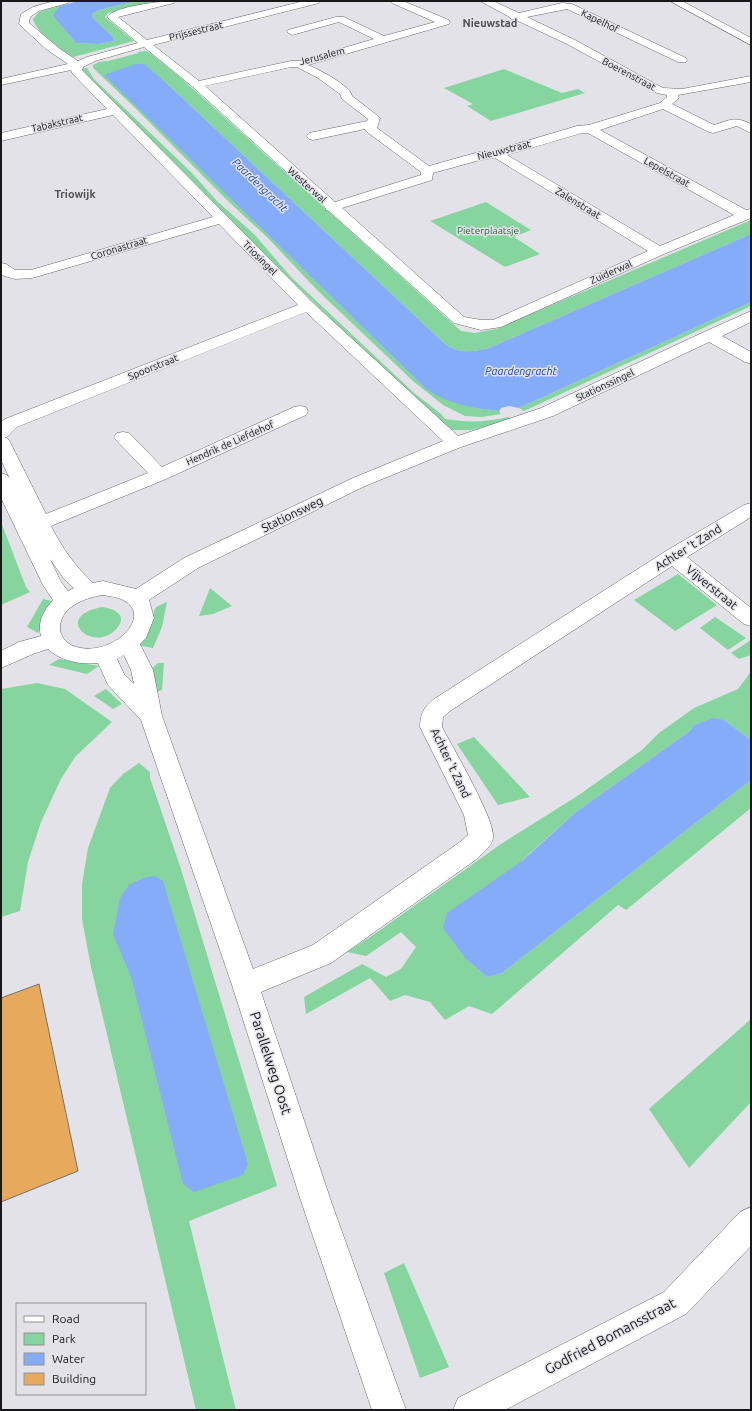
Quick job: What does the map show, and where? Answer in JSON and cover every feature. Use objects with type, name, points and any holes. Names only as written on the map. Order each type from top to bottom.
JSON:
[{"type":"street","points":[[65,1],[36,9],[25,16],[24,24],[51,49],[78,65]]},
{"type":"street","name":"Westerwal","points":[[171,1],[114,15],[112,17],[197,85],[458,320],[470,324]]},
{"type":"street","name":"Prijssestraat","points":[[1,82],[78,65],[91,59],[146,44],[316,1]]},
{"type":"street","name":"Jerusalem","points":[[197,85],[291,64],[299,64],[445,22],[396,1]]},
{"type":"street","name":"Boerenstraat","points":[[474,1],[515,17],[571,42],[655,88],[672,92],[682,92],[751,79]]},
{"type":"street","name":"Boerenstraat","points":[[485,1],[515,17]]},
{"type":"street","points":[[675,1],[751,42]]},
{"type":"street","name":"Kapelhof","points":[[515,17],[562,6],[569,6],[682,60]]},
{"type":"street","points":[[292,32],[340,19],[382,39]]},
{"type":"street","points":[[299,64],[322,76],[346,93],[346,96],[374,118],[371,129],[428,171]]},
{"type":"street","name":"Triosingel","points":[[78,65],[76,71],[113,111],[220,219],[308,306],[455,444]]},
{"type":"street","points":[[672,92],[673,98],[664,105],[713,129],[738,122],[751,129]]},
{"type":"street","name":"Nieuwstraat","points":[[331,207],[427,177],[428,171],[479,156],[490,156],[581,129],[590,129],[664,105]]},
{"type":"street","name":"Tabakstraat","points":[[1,137],[113,111]]},
{"type":"street","points":[[313,136],[364,125],[372,125]]},
{"type":"street","name":"Lepelstraat","points":[[590,129],[696,188],[748,214]]},
{"type":"street","name":"Zalenstraat","points":[[497,154],[659,251]]},
{"type":"street","name":"Zuiderwal","points":[[470,324],[496,324],[659,251],[748,214]]},
{"type":"street","name":"Coronastraat","points":[[1,267],[5,272],[17,275],[32,274],[220,219]]},
{"type":"street","name":"Spoorstraat","points":[[1,433],[2,430],[11,423],[308,306]]},
{"type":"street","name":"Stationssingel","points":[[455,444],[547,412],[751,316]]},
{"type":"street","points":[[709,335],[751,359]]},
{"type":"street","name":"Hendrik de Liefdehof","points":[[42,523],[160,474],[300,411]]},
{"type":"street","points":[[123,437],[160,474]]},
{"type":"street","points":[[1,442],[42,523],[53,549],[72,575],[89,590]]},
{"type":"street","name":"Stationsweg","points":[[136,599],[191,563],[215,551],[359,482],[455,444]]},
{"type":"street","points":[[1,479],[53,585],[65,601]]},
{"type":"street","name":"Achter 't Zand","points":[[245,985],[322,954],[469,850],[481,838],[476,815],[431,727],[432,714],[442,705],[673,556],[751,509]]},
{"type":"street","name":"Vijverstraat","points":[[673,556],[751,619]]},
{"type":"street","points":[[103,588],[116,589],[127,593],[136,599],[142,606],[145,615],[143,625],[138,635],[129,644],[118,650],[105,655],[89,656],[73,654],[61,649],[53,640],[50,630],[51,620],[56,610],[65,601],[76,595],[89,590],[103,588]]},
{"type":"street","points":[[1,660],[26,648],[53,640]]},
{"type":"street","name":"Parallelweg Oost","points":[[129,644],[142,670],[151,716],[245,985],[317,1204],[389,1410]]},
{"type":"street","name":"Parallelweg Oost","points":[[105,655],[116,679],[151,716]]},
{"type":"street","name":"Godfried Bomansstraat","points":[[470,1410],[675,1303],[751,1223]]},
{"type":"green space","points":[[137,1],[147,1],[152,4],[108,13],[105,17],[134,41],[73,57],[62,52],[56,47],[39,29],[33,19],[39,12],[66,4],[60,6],[58,22],[76,43],[99,44],[114,41],[113,37],[93,18],[92,14],[99,10]]},
{"type":"green space","points":[[145,51],[149,52],[181,78],[461,331],[475,333],[496,329],[751,220],[751,234],[489,348],[461,351],[445,344],[163,80],[142,64],[105,75],[424,387],[478,408],[499,411],[501,414],[482,417],[465,416],[443,405],[413,381],[317,290],[267,237],[230,203],[93,68],[93,65],[99,62]]},
{"type":"green space","points":[[81,68],[87,68],[94,79],[191,172],[217,201],[255,235],[291,277],[413,392],[441,414],[445,419],[477,421],[509,417],[512,420],[472,430],[446,430],[258,249],[84,74]]},
{"type":"green space","points":[[504,69],[562,93],[578,89],[585,93],[491,121],[467,106],[473,104],[444,88]]},
{"type":"green space","name":"Pieterplaatsje","points":[[486,202],[531,230],[514,237],[540,254],[505,267],[430,221]]},
{"type":"green space","points":[[751,302],[751,306],[524,411],[519,408]]},
{"type":"green space","points":[[1,522],[26,587],[30,592],[1,605]]},
{"type":"green space","points":[[678,574],[717,605],[675,631],[634,600]]},
{"type":"green space","points":[[210,588],[232,606],[213,614],[199,616]]},
{"type":"green space","points":[[43,599],[52,601],[38,633],[27,627]]},
{"type":"green space","points":[[167,602],[162,627],[153,648],[138,645],[156,607]]},
{"type":"green space","points":[[102,607],[118,612],[121,622],[118,627],[109,635],[98,638],[89,636],[82,632],[78,625],[79,618],[87,612]]},
{"type":"green space","points":[[715,617],[746,638],[728,650],[700,628]]},
{"type":"green space","points":[[751,640],[751,655],[739,659],[731,653]]},
{"type":"green space","points":[[59,659],[99,666],[87,674],[49,665]]},
{"type":"green space","points":[[158,663],[164,663],[162,690],[156,692],[150,670]]},
{"type":"green space","points":[[750,673],[751,740],[724,720],[693,726],[690,731],[576,812],[522,861],[466,959],[487,977],[502,973],[751,780],[751,808],[626,910],[618,905],[492,1014],[469,1006],[445,1020],[430,1002],[405,995],[390,1001],[370,978],[306,1014],[304,997],[362,964],[386,977],[401,969],[416,947],[401,932],[366,956],[347,952],[501,844],[579,795],[642,750],[659,733],[694,708],[738,689]]},
{"type":"green space","points":[[37,683],[65,689],[112,722],[75,757],[61,779],[41,822],[28,862],[20,911],[1,917],[1,689]]},
{"type":"green space","points":[[106,689],[122,704],[113,709],[94,696]]},
{"type":"green space","points":[[474,737],[530,797],[498,805],[457,744]]},
{"type":"green space","points":[[139,763],[150,772],[150,778],[181,869],[277,1186],[189,1221],[236,1410],[196,1410],[91,967],[82,919],[82,884],[88,848],[110,788],[123,774]]},
{"type":"green space","points":[[751,1019],[751,1102],[689,1168],[649,1109]]},
{"type":"green space","points":[[404,1263],[449,1367],[420,1378],[384,1273]]},
{"type":"water","points":[[79,1],[137,1],[99,10],[92,14],[93,18],[113,37],[114,41],[99,44],[76,43],[53,15],[60,6]]},
{"type":"water","name":"Paardengracht","points":[[135,64],[144,64],[163,80],[445,344],[450,347],[461,351],[489,348],[751,234],[751,302],[519,408],[509,406],[501,408],[499,411],[469,407],[441,398],[424,387],[104,75]]},
{"type":"water","points":[[713,718],[724,720],[751,740],[751,780],[502,973],[487,977],[466,959],[443,928],[447,913],[522,861],[576,812],[690,731],[693,726]]},
{"type":"water","points":[[154,876],[163,881],[248,1164],[243,1175],[194,1192],[183,1184],[131,977],[113,934],[120,898],[129,885],[143,878]]},
{"type":"building","points":[[39,984],[78,1171],[1,1202],[1,998]]},
{"type":"district","name":"Nieuwstad","points":[[490,23]]},
{"type":"district","name":"Triowijk","points":[[75,194]]}]
